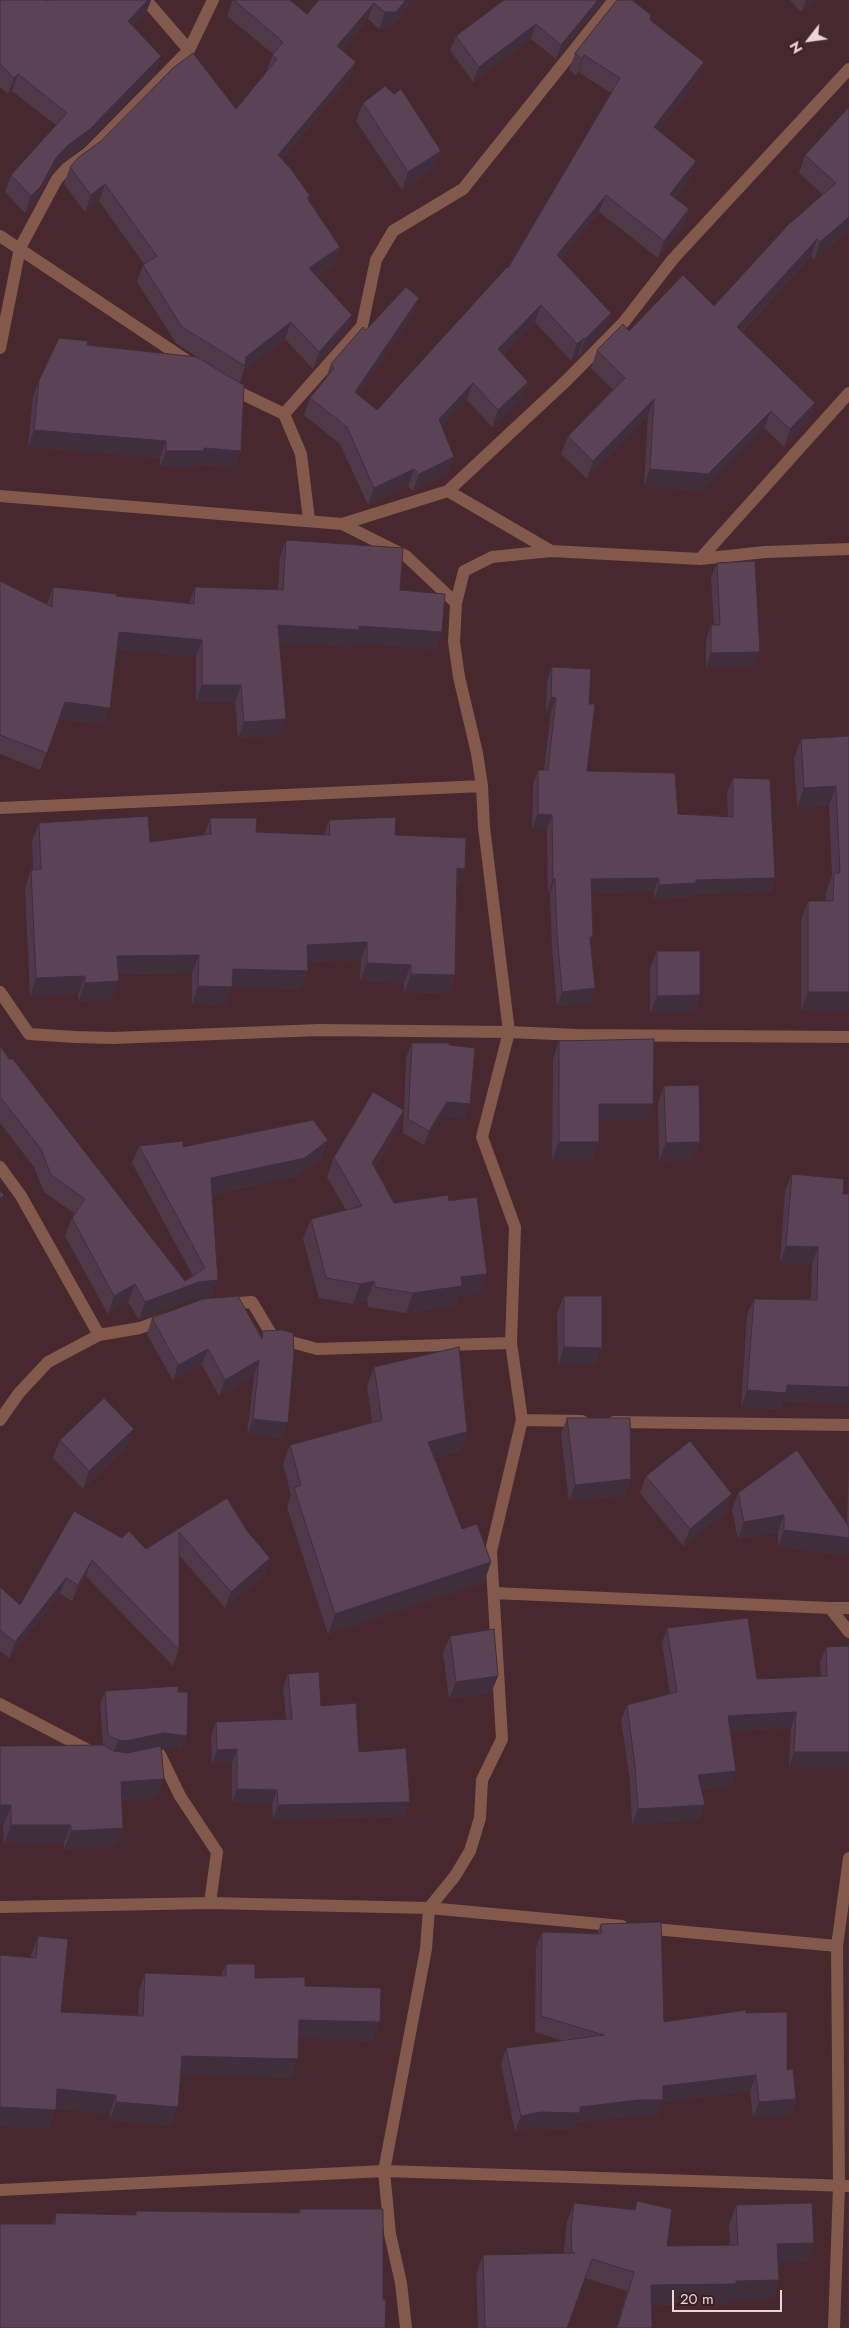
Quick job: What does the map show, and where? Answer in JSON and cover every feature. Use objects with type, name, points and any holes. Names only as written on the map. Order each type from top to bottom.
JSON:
[{"type":"street","points":[[146,0],[189,50]]},
{"type":"street","points":[[0,348],[20,248],[57,179],[67,168],[90,152],[189,50],[213,0]]},
{"type":"street","points":[[284,414],[362,326],[376,260],[393,231],[464,189],[614,0]]},
{"type":"street","points":[[342,524],[448,491],[567,380],[624,322],[673,259],[849,70]]},
{"type":"street","points":[[0,236],[200,369]]},
{"type":"street","points":[[216,380],[284,414],[301,454],[309,520]]},
{"type":"street","points":[[700,559],[849,394]]},
{"type":"street","points":[[448,491],[551,550]]},
{"type":"street","points":[[0,496],[342,524],[406,556],[456,603]]},
{"type":"street","points":[[406,2328],[401,2283],[390,2234],[384,2171],[426,1949],[429,1908],[455,1876],[470,1851],[480,1818],[482,1780],[502,1739],[491,1551],[522,1420],[511,1343],[515,1228],[482,1137],[509,1032],[484,827],[482,786],[477,753],[459,677],[454,642],[456,603],[464,572],[492,557],[551,550],[700,559],[765,552],[849,549]]},
{"type":"street","points":[[0,808],[482,786]]},
{"type":"street","points":[[0,992],[29,1034],[113,1038],[319,1030],[509,1032],[577,1035],[849,1037]]},
{"type":"street","points":[[0,1167],[21,1196],[99,1335]]},
{"type":"street","points":[[214,1305],[252,1302],[273,1337],[317,1349],[511,1343]]},
{"type":"street","points":[[0,1420],[19,1393],[48,1362],[99,1335],[140,1328],[177,1314]]},
{"type":"street","points":[[522,1420],[849,1425]]},
{"type":"street","points":[[494,1593],[849,1608]]},
{"type":"street","points":[[830,1608],[849,1632]]},
{"type":"street","points":[[0,1704],[102,1758]]},
{"type":"street","points":[[137,1760],[160,1755],[180,1796],[217,1852],[210,1903]]},
{"type":"street","points":[[834,2328],[844,2186],[837,1946],[844,1918],[849,1858]]},
{"type":"street","points":[[0,1907],[210,1903],[429,1908],[837,1946]]},
{"type":"street","points":[[0,2190],[384,2171],[844,2186]]},
{"type":"building","points":[[0,0],[148,0],[128,21],[161,56],[90,129],[67,146],[56,158],[41,186],[31,196],[11,175],[67,113],[18,74],[14,78],[0,64]]},
{"type":"building","points":[[234,0],[290,0],[307,14],[319,0],[406,0],[396,12],[385,12],[374,3],[337,46],[356,62],[278,155],[310,196],[307,198],[340,247],[309,268],[352,315],[319,352],[291,322],[246,357],[245,366],[182,327],[143,265],[157,256],[105,184],[91,195],[70,167],[79,157],[101,141],[173,68],[193,53],[236,109],[277,59],[272,55],[283,42]]},
{"type":"building","points":[[504,0],[598,0],[561,45],[536,24],[479,67],[456,36]]},
{"type":"building","points":[[617,0],[632,0],[651,15],[650,20],[704,62],[654,127],[696,161],[670,194],[689,209],[664,241],[606,195],[557,255],[611,313],[585,339],[577,344],[541,305],[498,349],[528,382],[498,410],[473,383],[439,419],[454,457],[419,474],[414,469],[374,488],[347,427],[310,398],[334,368],[331,364],[363,327],[366,330],[406,287],[419,298],[355,392],[377,410],[508,268],[620,78],[584,55],[582,59],[575,53]]},
{"type":"building","points":[[385,86],[394,94],[401,89],[441,151],[408,172],[363,103]]},
{"type":"building","points":[[849,107],[849,217],[820,242],[817,239],[737,327],[815,403],[790,429],[771,411],[708,474],[650,469],[654,399],[593,461],[568,436],[625,378],[597,350],[623,324],[629,331],[683,275],[714,306],[788,225],[836,183],[805,155]]},
{"type":"building","points":[[59,338],[88,341],[87,345],[197,357],[244,385],[241,451],[204,448],[204,451],[166,451],[166,441],[34,430],[39,380]]},
{"type":"building","points":[[286,540],[403,548],[400,590],[445,594],[442,632],[359,626],[359,630],[278,625],[286,719],[244,722],[241,685],[202,685],[202,640],[119,632],[110,708],[65,702],[47,753],[0,735],[0,581],[52,607],[53,587],[194,604],[195,587],[283,590]]},
{"type":"building","points":[[755,561],[760,652],[711,653],[711,625],[720,625],[717,563]]},
{"type":"building","points":[[552,667],[591,669],[589,704],[595,704],[587,771],[675,773],[678,814],[733,817],[733,778],[770,779],[775,878],[696,880],[696,883],[659,885],[659,878],[591,879],[593,937],[590,937],[595,988],[562,992],[555,879],[553,879],[552,815],[538,814],[538,770],[548,770],[556,698],[551,697]]},
{"type":"building","points":[[849,736],[849,992],[808,992],[808,901],[833,901],[834,873],[840,873],[836,786],[804,788],[801,739]]},
{"type":"building","points":[[148,816],[150,842],[211,834],[210,818],[257,818],[256,832],[330,835],[329,820],[396,817],[395,835],[466,838],[465,869],[457,868],[455,975],[411,974],[411,965],[367,963],[367,942],[307,945],[308,971],[233,969],[232,987],[198,986],[199,955],[117,956],[119,981],[85,983],[85,976],[36,978],[31,870],[41,869],[39,823]]},
{"type":"building","points":[[657,951],[700,951],[700,995],[657,996]]},
{"type":"building","points":[[654,1039],[653,1104],[599,1104],[599,1142],[559,1142],[559,1041]]},
{"type":"building","points":[[412,1043],[449,1043],[449,1045],[475,1048],[470,1104],[447,1102],[429,1131],[408,1119]]},
{"type":"building","points":[[0,1046],[10,1060],[12,1058],[185,1281],[205,1268],[139,1146],[183,1141],[183,1147],[313,1120],[328,1140],[305,1158],[211,1178],[218,1280],[199,1282],[145,1302],[135,1284],[114,1296],[72,1218],[85,1199],[51,1175],[41,1149],[0,1097]]},
{"type":"building","points":[[699,1085],[700,1142],[666,1143],[664,1086]]},
{"type":"building","points":[[373,1092],[404,1110],[372,1163],[394,1203],[448,1195],[449,1201],[477,1197],[487,1274],[461,1277],[462,1286],[413,1293],[375,1287],[374,1281],[360,1284],[326,1278],[311,1219],[362,1206],[334,1157]]},
{"type":"building","points":[[792,1174],[844,1179],[843,1194],[849,1194],[849,1387],[787,1385],[786,1393],[747,1390],[754,1299],[817,1300],[818,1247],[786,1246]]},
{"type":"building","points":[[0,1191],[4,1195],[0,1199]]},
{"type":"building","points":[[238,1296],[262,1339],[263,1331],[282,1330],[293,1333],[294,1353],[288,1423],[253,1419],[259,1360],[225,1380],[208,1349],[178,1365],[152,1318],[203,1299]]},
{"type":"building","points":[[564,1296],[602,1296],[602,1348],[564,1347]]},
{"type":"building","points":[[459,1347],[467,1432],[428,1442],[462,1529],[477,1524],[491,1562],[335,1614],[294,1488],[301,1485],[290,1445],[382,1420],[374,1367]]},
{"type":"building","points":[[104,1398],[134,1429],[89,1471],[60,1440]]},
{"type":"building","points":[[567,1418],[630,1418],[631,1479],[575,1485]]},
{"type":"building","points":[[690,1441],[732,1494],[690,1529],[646,1476]]},
{"type":"building","points":[[797,1450],[849,1527],[849,1538],[784,1530],[784,1515],[744,1522],[738,1493]]},
{"type":"building","points":[[227,1498],[247,1531],[270,1558],[231,1592],[179,1532],[179,1650],[92,1560],[78,1585],[66,1578],[15,1642],[0,1630],[0,1587],[20,1605],[74,1511],[122,1538],[129,1531],[146,1549]]},
{"type":"building","points":[[748,1618],[757,1679],[827,1676],[826,1647],[849,1646],[849,1752],[794,1752],[796,1712],[728,1716],[736,1771],[698,1775],[705,1805],[638,1809],[635,1766],[627,1705],[677,1692],[667,1628]]},
{"type":"building","points":[[494,1629],[498,1676],[456,1682],[450,1636]]},
{"type":"building","points":[[319,1672],[321,1706],[356,1703],[359,1752],[406,1748],[410,1802],[278,1805],[277,1790],[237,1789],[237,1749],[217,1750],[216,1722],[292,1719],[288,1674]]},
{"type":"building","points":[[178,1686],[178,1692],[188,1692],[187,1736],[164,1733],[126,1741],[118,1740],[108,1735],[105,1691]]},
{"type":"building","points":[[103,1745],[114,1751],[127,1753],[161,1746],[164,1779],[121,1782],[123,1828],[71,1831],[71,1825],[11,1825],[11,1805],[0,1805],[0,1746]]},
{"type":"building","points":[[661,1922],[664,2022],[746,2010],[746,2013],[787,2012],[787,2070],[793,2069],[796,2099],[759,2102],[756,2075],[663,2086],[663,2100],[639,2100],[580,2107],[580,2113],[541,2112],[521,2116],[506,2048],[604,2035],[541,2016],[542,1932],[601,1934],[601,1924]]},
{"type":"building","points":[[38,1936],[68,1939],[61,2012],[143,2016],[145,1973],[226,1976],[226,1964],[255,1964],[255,1978],[305,1977],[305,1986],[381,1988],[380,2022],[299,2020],[298,2059],[182,2056],[178,2107],[116,2102],[116,2095],[57,2089],[56,2110],[0,2107],[0,1955],[36,1958]]},
{"type":"building","points":[[637,2201],[672,2209],[667,2246],[738,2245],[736,2205],[812,2203],[814,2243],[777,2244],[779,2280],[736,2281],[736,2284],[651,2285],[652,2328],[617,2328],[634,2272],[592,2259],[567,2328],[485,2328],[483,2255],[575,2253],[572,2252],[571,2229],[574,2203],[635,2210]]},
{"type":"building","points":[[300,2209],[383,2209],[383,2300],[386,2300],[385,2328],[0,2328],[0,2224],[55,2224],[56,2213],[136,2215],[136,2211],[300,2213]]}]
